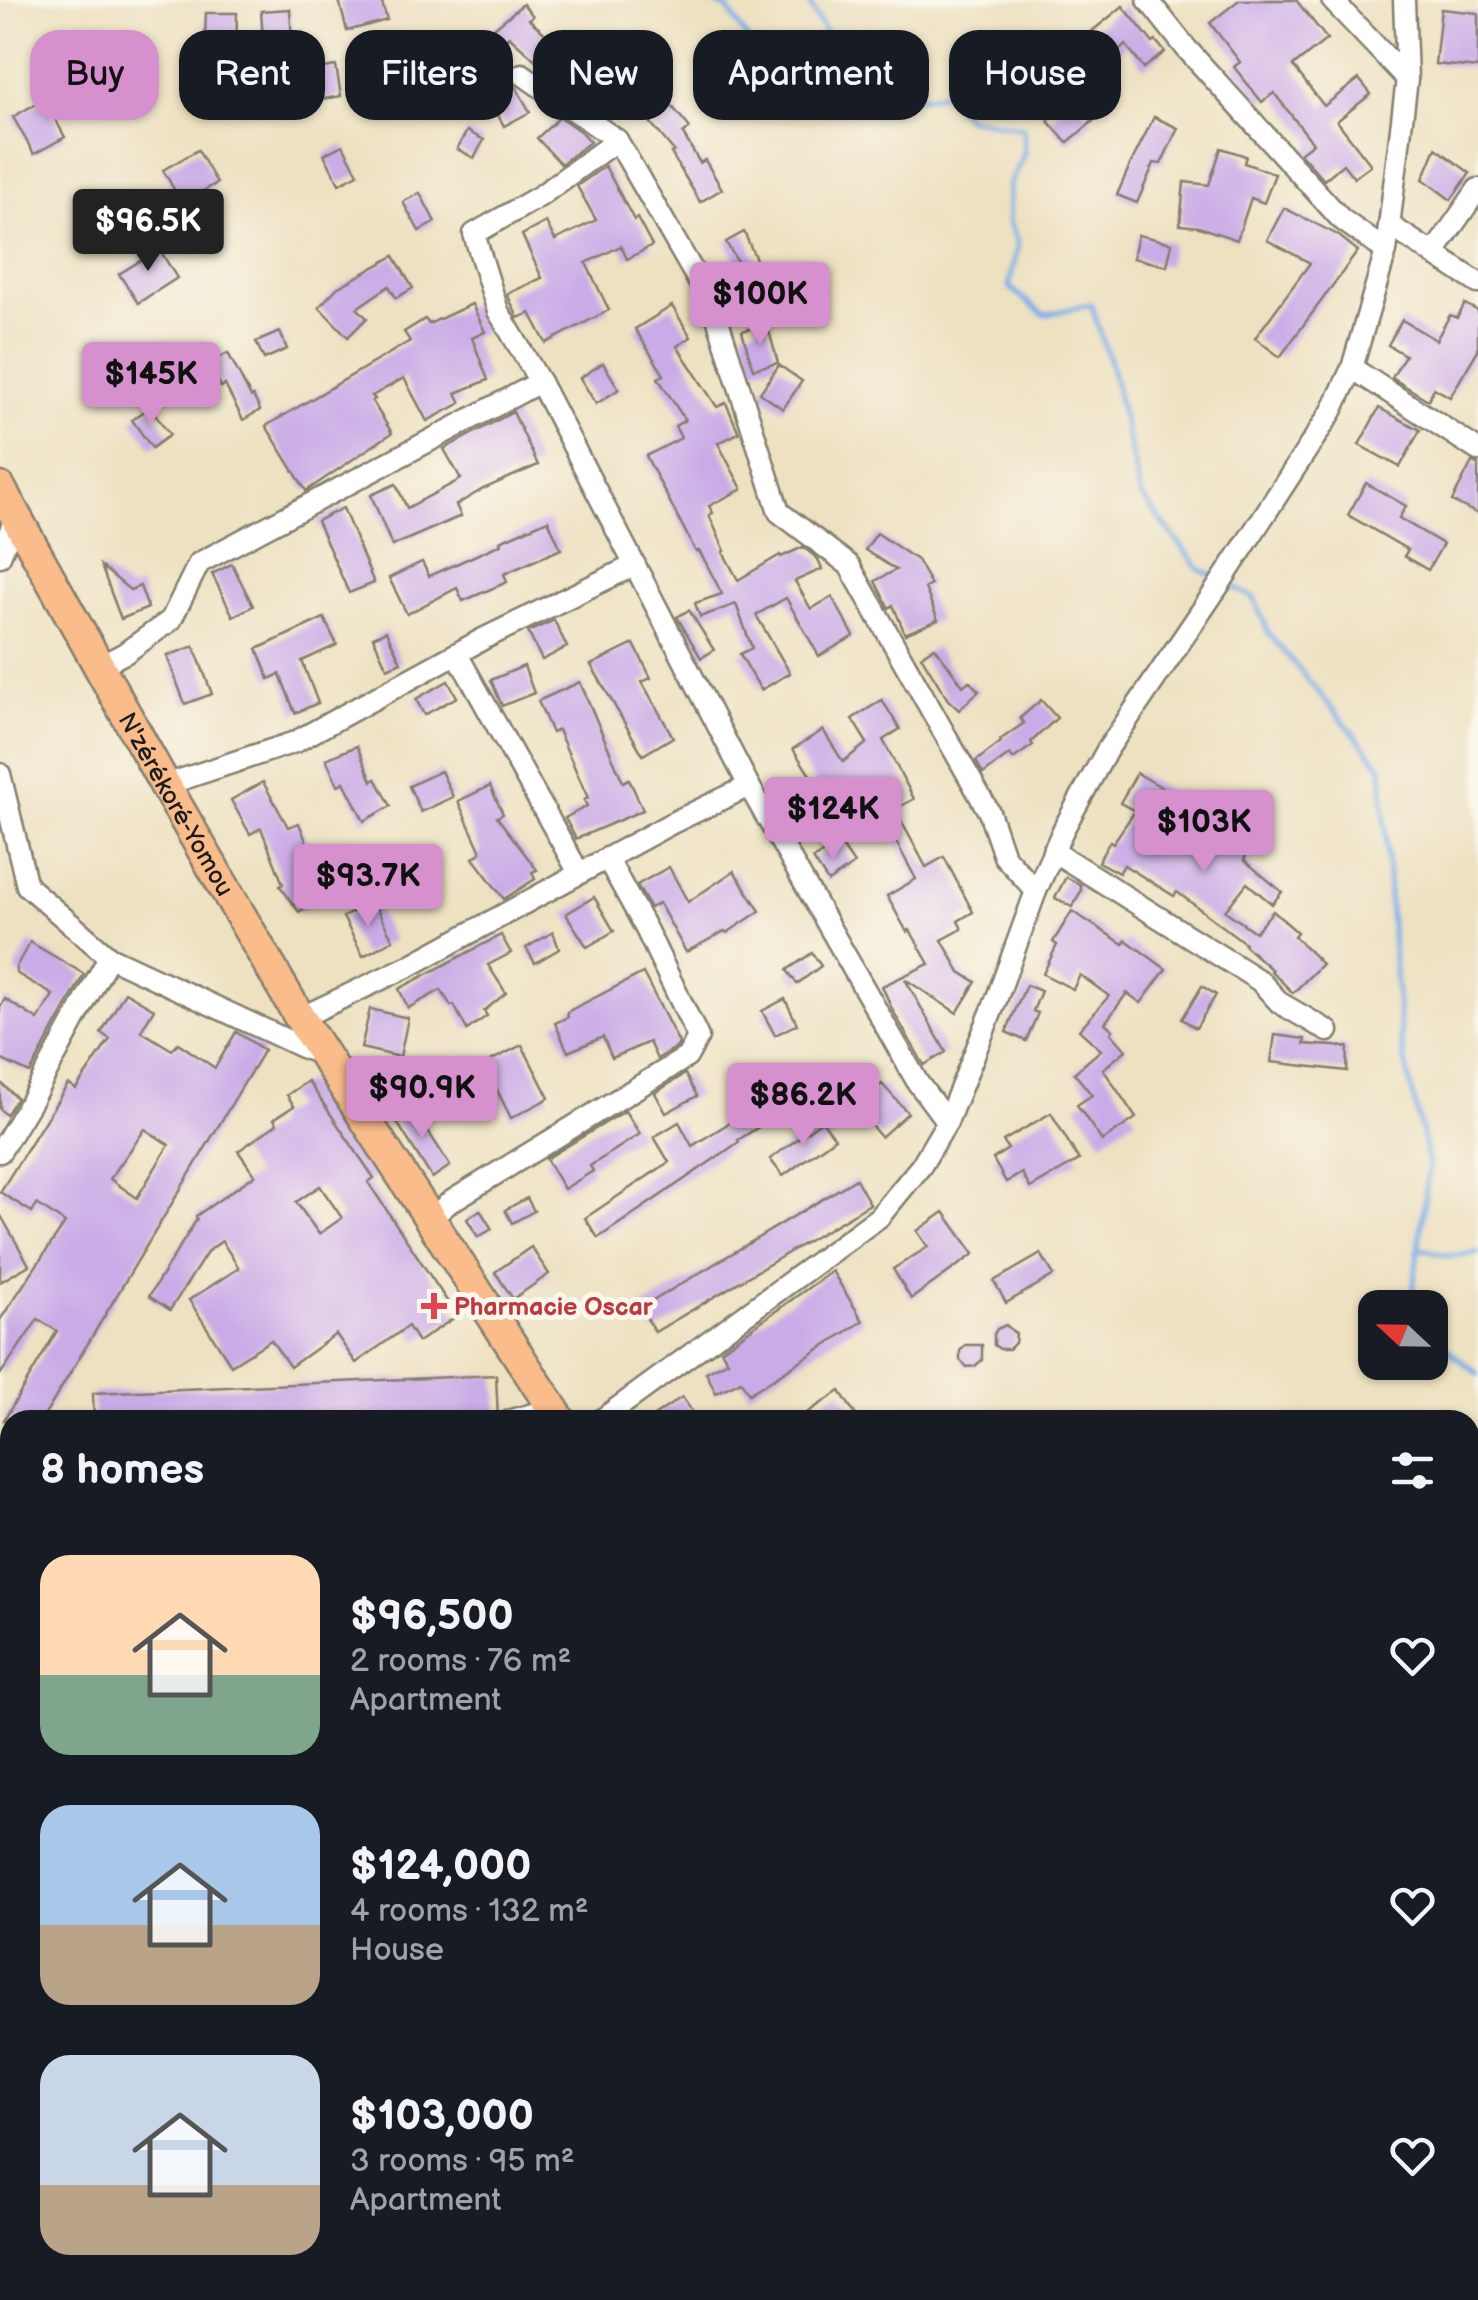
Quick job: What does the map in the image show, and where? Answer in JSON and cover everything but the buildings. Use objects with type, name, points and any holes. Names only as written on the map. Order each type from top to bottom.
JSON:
[{"type":"highway","name":"N'zérékoré-Yomou","points":[[0,488],[300,1018],[553,1410]]},
{"type":"street","points":[[1148,0],[1186,48],[1342,219],[1386,251]]},
{"type":"street","points":[[1332,0],[1407,79]]},
{"type":"street","points":[[615,1410],[879,1216],[921,1166],[947,1122],[1064,828],[1106,750],[1332,412],[1352,368],[1386,251],[1407,79],[1404,0]]},
{"type":"street","points":[[522,74],[617,140],[714,308],[779,512],[849,565],[988,812],[1004,856],[1036,891]]},
{"type":"street","points":[[617,140],[540,196],[474,234],[498,311],[540,382],[748,786],[918,1082],[947,1122]]},
{"type":"street","points":[[1434,254],[1478,189]]},
{"type":"street","points":[[1389,225],[1478,283]]},
{"type":"street","points":[[1352,368],[1478,450]]},
{"type":"street","points":[[100,666],[172,620],[199,563],[540,382]]},
{"type":"street","points":[[0,556],[16,516]]},
{"type":"street","points":[[165,785],[295,742],[457,654],[635,565]]},
{"type":"street","points":[[457,654],[580,873]]},
{"type":"street","points":[[0,774],[27,886],[110,957],[306,1050],[323,1054]]},
{"type":"street","points":[[300,1018],[410,965],[672,822],[748,786]]},
{"type":"street","points":[[1054,851],[1260,980],[1280,1003],[1328,1031]]},
{"type":"street","points":[[429,1220],[450,1202],[687,1058],[698,1037],[607,858]]},
{"type":"street","points":[[0,1152],[110,957]]},
{"type":"waterway","points":[[706,0],[728,9],[751,45],[810,50],[868,75],[901,100],[945,93],[967,118],[1023,128],[1024,154],[1009,186],[1009,222],[1018,243],[1009,287],[1044,315],[1091,304],[1111,366],[1141,496],[1200,569],[1218,578]]},
{"type":"waterway","points":[[807,0],[824,30]]},
{"type":"waterway","points":[[1227,584],[1254,598],[1269,634],[1382,767],[1401,1044],[1429,1164],[1413,1290]]},
{"type":"waterway","points":[[1418,1248],[1449,1256],[1478,1253]]},
{"type":"waterway","points":[[1448,1350],[1478,1374]]},
{"type":"place","name":"Pharmacie Oscar","points":[[434,1306]]}]
